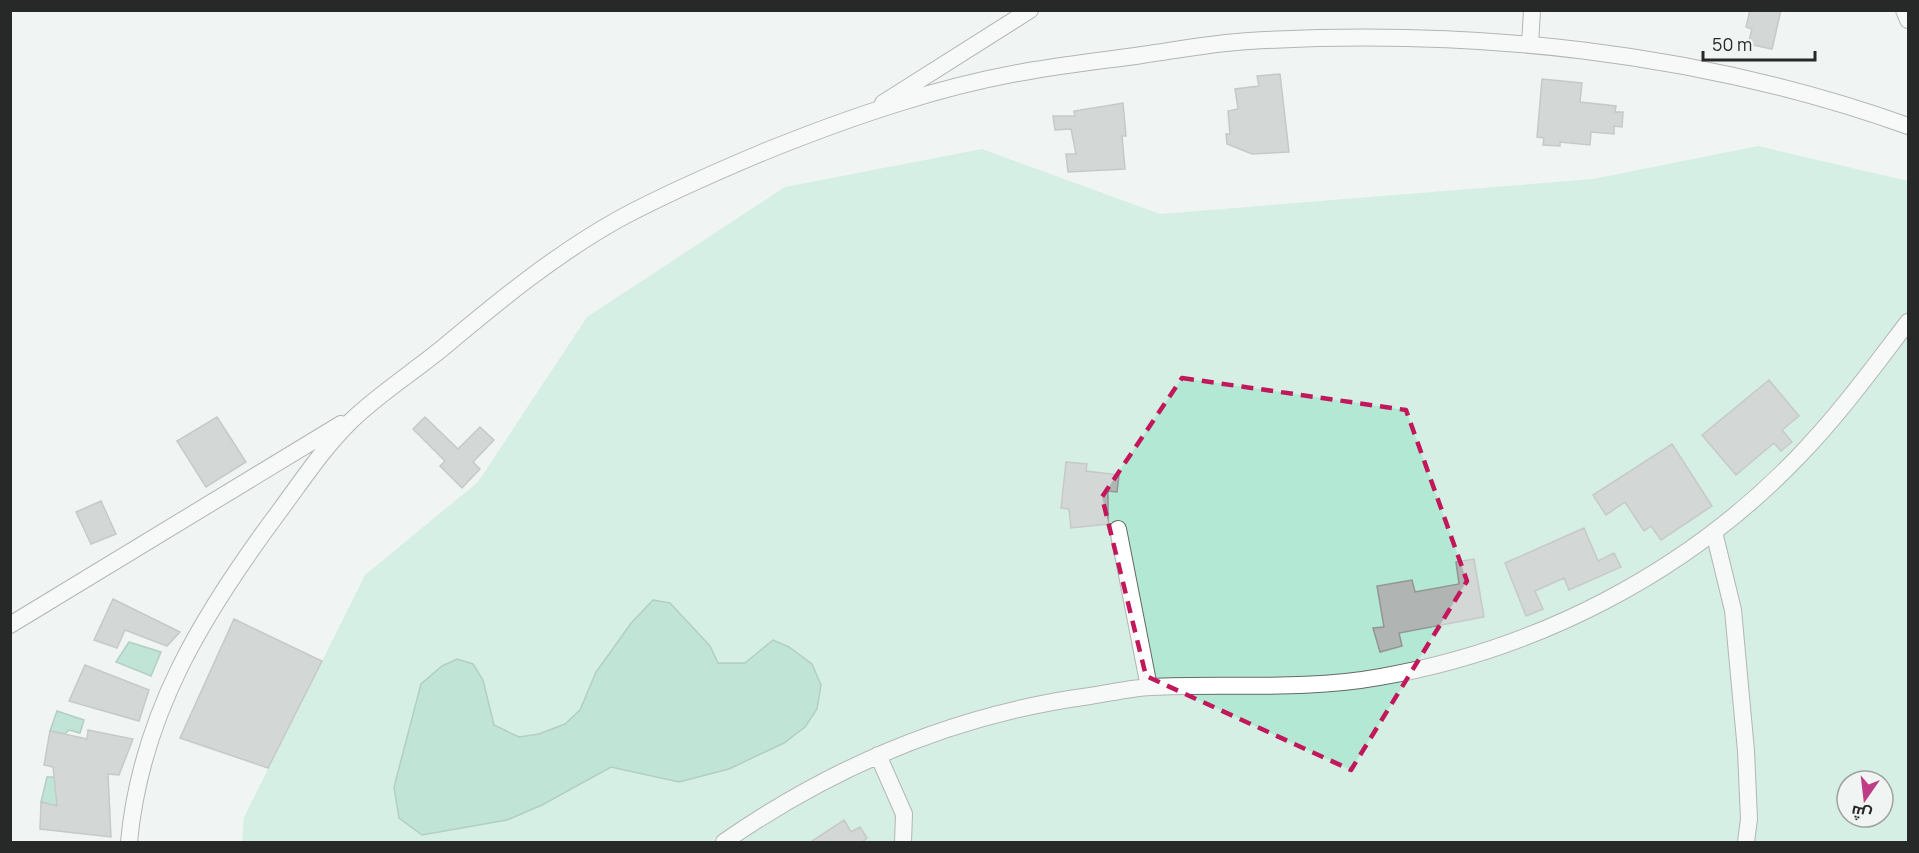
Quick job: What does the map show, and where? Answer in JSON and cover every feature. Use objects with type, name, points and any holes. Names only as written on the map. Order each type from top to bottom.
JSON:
[{"type":"street","points":[[869,112],[1030,10]]},
{"type":"street","points":[[1530,45],[1533,10]]},
{"type":"street","points":[[1904,10],[1908,20]]},
{"type":"street","points":[[10,625],[243,481],[355,416],[508,293],[603,228],[682,187],[869,112],[1031,70],[1247,41],[1394,36],[1530,45],[1714,71],[1809,94],[1908,126]]},
{"type":"street","points":[[724,843],[812,788],[878,755],[939,730],[1004,711],[1149,687],[1317,685],[1378,677],[1454,661],[1518,640],[1584,611],[1675,559],[1714,532],[1771,484],[1821,433],[1908,322]]},
{"type":"street","points":[[129,843],[144,757],[174,677],[209,611],[250,550],[308,471],[355,416]]},
{"type":"street","points":[[1118,529],[1149,687]]},
{"type":"street","points":[[1714,532],[1733,610],[1747,762],[1749,819],[1746,843]]},
{"type":"street","points":[[878,755],[904,814],[903,843]]},
{"type":"highlighted area","points":[[1182,378],[1406,410],[1467,581],[1351,770],[1146,676],[1102,497]]},
{"type":"shaded area","points":[[1758,146],[1908,181],[1908,842],[242,842],[244,817],[365,575],[478,482],[587,317],[785,187],[982,149],[1160,214],[1593,179]]},
{"type":"shaded area","points":[[653,600],[670,603],[710,646],[718,663],[745,663],[773,640],[789,647],[812,664],[821,685],[817,709],[805,727],[784,743],[729,769],[679,782],[611,767],[542,805],[507,820],[422,835],[399,818],[394,787],[421,684],[442,666],[457,659],[473,664],[483,680],[494,725],[519,737],[539,734],[565,724],[580,710],[596,672],[632,622]]},
{"type":"shaded area","points":[[129,642],[161,652],[151,676],[116,662]]},
{"type":"shaded area","points":[[57,711],[84,720],[80,733],[69,730],[65,734],[50,731]]},
{"type":"shaded area","points":[[47,777],[64,777],[56,806],[41,802]]},
{"type":"building","points":[[1750,10],[1781,10],[1772,49],[1748,44],[1752,29],[1746,27]]},
{"type":"building","points":[[1280,74],[1289,152],[1252,154],[1227,144],[1226,134],[1230,134],[1228,111],[1238,109],[1235,89],[1259,86],[1257,76]]},
{"type":"building","points":[[1542,79],[1582,83],[1580,102],[1616,106],[1615,112],[1623,112],[1622,127],[1614,126],[1614,134],[1591,132],[1590,145],[1560,142],[1560,146],[1543,145],[1544,138],[1537,137]]},
{"type":"building","points":[[1123,103],[1126,136],[1122,136],[1125,169],[1068,172],[1066,154],[1076,154],[1071,129],[1055,130],[1053,116],[1075,116],[1074,111]]},
{"type":"building","points":[[1769,380],[1799,416],[1782,430],[1792,442],[1781,451],[1774,443],[1736,475],[1702,435]]},
{"type":"building","points":[[217,417],[246,462],[206,487],[177,441]]},
{"type":"building","points":[[425,417],[458,449],[480,427],[494,440],[473,462],[480,469],[462,488],[440,466],[445,461],[413,429]]},
{"type":"building","points":[[1672,444],[1712,506],[1661,540],[1651,526],[1644,531],[1625,502],[1606,515],[1593,495]]},
{"type":"building","points":[[1066,462],[1087,464],[1086,471],[1119,475],[1117,492],[1108,491],[1108,524],[1071,528],[1069,509],[1061,508]]},
{"type":"building","points":[[101,501],[116,534],[91,544],[76,512]]},
{"type":"building","points":[[1584,528],[1598,561],[1614,553],[1621,567],[1569,590],[1564,578],[1535,591],[1543,609],[1526,616],[1505,563]]},
{"type":"building","points":[[1474,559],[1484,617],[1399,633],[1402,646],[1380,652],[1373,628],[1384,627],[1377,586],[1412,580],[1415,592],[1459,584],[1456,562]]},
{"type":"building","points":[[113,599],[180,632],[167,646],[125,630],[117,648],[94,640]]},
{"type":"building","points":[[234,619],[322,661],[268,768],[180,738]]},
{"type":"building","points":[[85,665],[149,690],[139,721],[69,701]]},
{"type":"building","points":[[88,730],[133,739],[119,775],[108,774],[111,837],[40,829],[41,802],[57,806],[53,767],[44,765],[50,731],[87,739]]},
{"type":"building","points":[[844,820],[851,832],[860,827],[867,838],[861,843],[809,843]]}]
